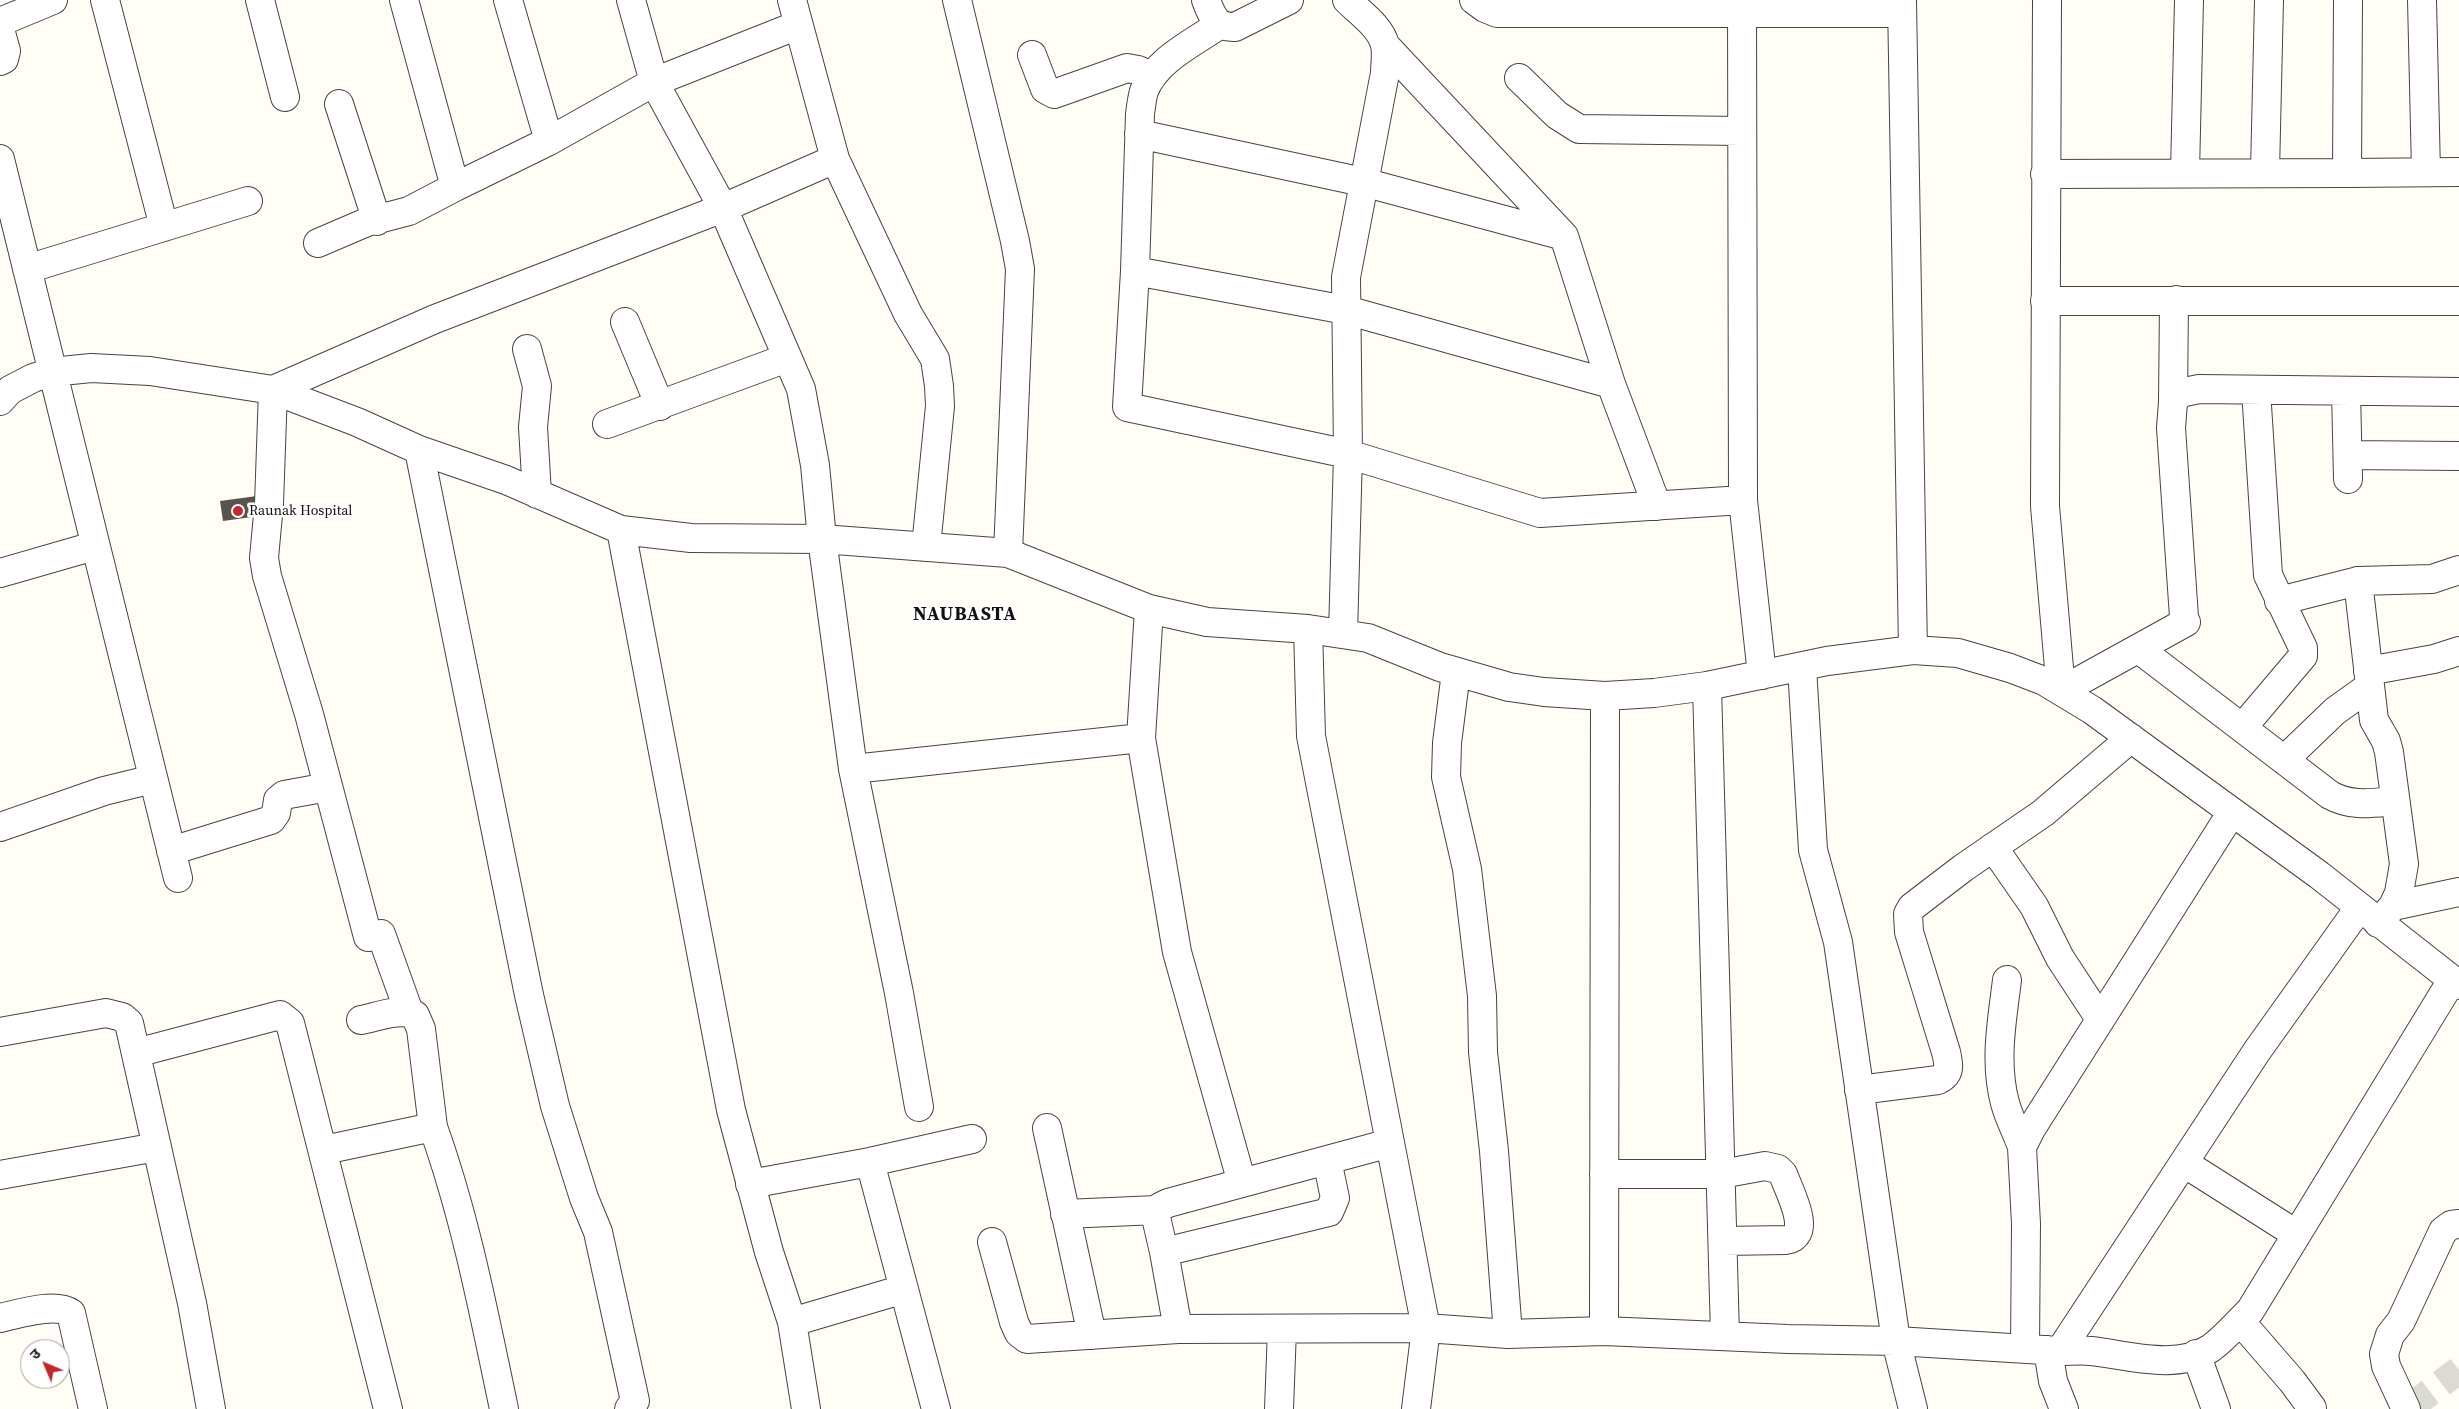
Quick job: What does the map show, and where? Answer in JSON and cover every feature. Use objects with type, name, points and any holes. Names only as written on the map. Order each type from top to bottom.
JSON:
[{"type":"street","points":[[0,22],[53,0]]},
{"type":"street","points":[[105,0],[164,227]]},
{"type":"street","points":[[260,0],[285,97]]},
{"type":"street","points":[[404,0],[455,187]]},
{"type":"street","points":[[508,0],[549,141]]},
{"type":"street","points":[[631,0],[654,82],[723,208],[801,389],[815,465],[822,539],[853,769],[899,993],[919,1107]]},
{"type":"street","points":[[957,0],[1015,241],[1020,269],[1008,553]]},
{"type":"street","points":[[1206,0],[1219,25]]},
{"type":"street","points":[[1289,0],[1235,27],[1219,25],[1164,63],[1152,76],[1144,92],[1139,134],[1135,271],[1127,407],[1348,454],[1540,513],[1742,500]]},
{"type":"street","points":[[1347,0],[1378,31],[1385,45],[1564,236],[1611,384],[1657,506]]},
{"type":"street","points":[[1474,0],[1496,13],[1742,6],[1902,7],[1913,650]]},
{"type":"street","points":[[2047,0],[2045,506],[2061,691]]},
{"type":"street","points":[[2185,173],[2189,0]]},
{"type":"street","points":[[2263,0],[2269,0],[2265,172]]},
{"type":"street","points":[[2347,173],[2348,0]]},
{"type":"street","points":[[2422,0],[2426,172]]},
{"type":"street","points":[[1742,6],[1742,500],[1762,675]]},
{"type":"street","points":[[318,243],[367,222],[378,221],[409,211],[549,141],[654,82],[795,12],[835,159],[908,314],[935,359],[940,406],[926,548]]},
{"type":"street","points":[[0,29],[6,51],[4,58],[0,61]]},
{"type":"street","points":[[1343,634],[1348,454],[1346,277],[1385,73],[1385,45]]},
{"type":"street","points":[[1032,55],[1045,89],[1054,94],[1127,68],[1152,76]]},
{"type":"street","points":[[1519,78],[1557,114],[1579,129],[1742,132]]},
{"type":"street","points":[[339,104],[378,221]]},
{"type":"street","points":[[1139,134],[1364,182],[1564,236]]},
{"type":"street","points":[[0,159],[94,546],[178,878]]},
{"type":"street","points":[[273,390],[435,319],[723,208],[835,159]]},
{"type":"street","points":[[2046,174],[2459,172]]},
{"type":"street","points":[[27,269],[248,201]]},
{"type":"street","points":[[1135,271],[1346,310],[1611,384]]},
{"type":"street","points":[[2045,301],[2459,301]]},
{"type":"street","points":[[2061,691],[2185,620],[2170,428],[2173,402],[2175,301]]},
{"type":"street","points":[[625,322],[660,406]]},
{"type":"street","points":[[528,349],[537,386],[533,427],[537,494]]},
{"type":"street","points":[[607,424],[787,358]]},
{"type":"street","points":[[0,401],[10,390],[52,372],[91,368],[150,371],[273,390],[357,422],[419,450],[506,480],[621,530],[691,538],[822,539],[1008,553],[1149,609],[1207,622],[1308,629],[1368,638],[1456,672],[1509,687],[1605,696],[1654,693],[1707,686],[1802,667],[1913,650],[1958,653],[2044,680],[2061,691],[2131,738],[2232,812],[2377,912],[2455,982],[2250,1310],[2209,1349],[2183,1358],[2149,1359],[2089,1351],[1896,1341],[1788,1340],[1725,1335],[1604,1330],[1508,1334],[1426,1328],[1178,1329],[1027,1338],[1022,1336],[1014,1322],[992,1242]]},
{"type":"street","points":[[2173,402],[2180,393],[2200,389],[2459,392]]},
{"type":"street","points":[[273,390],[269,504],[264,558],[328,787],[374,936],[409,1012]]},
{"type":"street","points":[[2242,728],[2299,663],[2303,648],[2279,602],[2268,575],[2265,560],[2256,390]]},
{"type":"street","points":[[2346,391],[2348,467],[2459,456]]},
{"type":"street","points":[[419,450],[529,995],[554,1106],[584,1198],[598,1232],[635,1401],[629,1409]]},
{"type":"street","points":[[621,530],[731,1110],[769,1252],[792,1322],[806,1409]]},
{"type":"street","points":[[0,574],[94,546]]},
{"type":"street","points":[[2279,602],[2358,582],[2432,579],[2459,570]]},
{"type":"street","points":[[2045,1350],[2184,1163],[2257,1051],[2400,886],[2404,864],[2389,752],[2386,742],[2374,720],[2358,582]]},
{"type":"street","points":[[1149,609],[1141,738],[1177,952],[1242,1183]]},
{"type":"street","points":[[1308,629],[1311,736],[1426,1328],[1416,1409]]},
{"type":"street","points":[[2284,760],[2369,678],[2459,651]]},
{"type":"street","points":[[2144,653],[2317,787],[2340,801],[2358,805],[2395,801]]},
{"type":"street","points":[[1802,667],[1812,850],[1838,942],[1896,1341],[1913,1409]]},
{"type":"street","points":[[1456,672],[1447,743],[1446,778],[1467,869],[1482,996],[1483,1052],[1494,1151],[1508,1334]]},
{"type":"street","points":[[1707,686],[1725,1335]]},
{"type":"street","points":[[1604,1330],[1605,696]]},
{"type":"street","points":[[853,769],[1141,738]]},
{"type":"street","points":[[1859,1090],[1938,1080],[1947,1074],[1948,1059],[1909,932],[1908,914],[1912,907],[1926,894],[2043,813],[2131,738]]},
{"type":"street","points":[[0,827],[104,791],[153,779]]},
{"type":"street","points":[[171,851],[271,820],[276,814],[278,800],[284,795],[328,787]]},
{"type":"street","points":[[2022,1147],[2031,1129],[2232,812]]},
{"type":"street","points":[[1994,847],[2034,906],[2056,950],[2100,1019]]},
{"type":"street","points":[[2377,912],[2459,892]]},
{"type":"street","points":[[2006,980],[1998,1055],[1999,1070],[2005,1105],[2022,1147],[2026,1224],[2045,1350],[2053,1381],[2064,1409]]},
{"type":"street","points":[[361,1020],[409,1012],[415,1015],[421,1029],[433,1127],[444,1156],[474,1265],[504,1409]]},
{"type":"street","points":[[0,1032],[97,1014],[114,1014],[130,1023],[192,1303],[211,1409]]},
{"type":"street","points":[[136,1053],[280,1015],[290,1023],[324,1150],[388,1409]]},
{"type":"street","points":[[324,1150],[433,1127]]},
{"type":"street","points":[[1047,1128],[1092,1335]]},
{"type":"street","points":[[750,1184],[870,1162],[972,1139]]},
{"type":"street","points":[[1065,1214],[1157,1210],[1168,1203],[1390,1142]]},
{"type":"street","points":[[0,1175],[157,1146]]},
{"type":"street","points":[[1164,1252],[1330,1212],[1335,1198],[1327,1160]]},
{"type":"street","points":[[870,1162],[936,1409]]},
{"type":"street","points":[[2184,1163],[2296,1234]]},
{"type":"street","points":[[1604,1174],[1721,1174],[1765,1166],[1778,1169],[1783,1174],[1800,1220],[1798,1234],[1793,1239],[1723,1241]]},
{"type":"street","points":[[1157,1210],[1155,1222],[1164,1252],[1178,1329]]},
{"type":"street","points":[[2406,1409],[2386,1366],[2384,1354],[2386,1344],[2401,1320],[2443,1231],[2451,1225],[2459,1224]]},
{"type":"street","points":[[792,1322],[904,1289]]},
{"type":"street","points":[[0,1318],[52,1308],[64,1308],[71,1313],[93,1409]]},
{"type":"street","points":[[2240,1321],[2292,1381],[2312,1408]]},
{"type":"street","points":[[1279,1409],[1282,1329]]},
{"type":"street","points":[[2196,1354],[2216,1409]]},
{"type":"building","points":[[257,496],[259,516],[223,521],[220,501]]},
{"type":"tunnel","points":[[2408,1409],[2459,1370]]},
{"type":"place","name":"Raunak Hospital","points":[[238,511]]},
{"type":"district","name":"NAUBASTA","points":[[965,615]]}]
